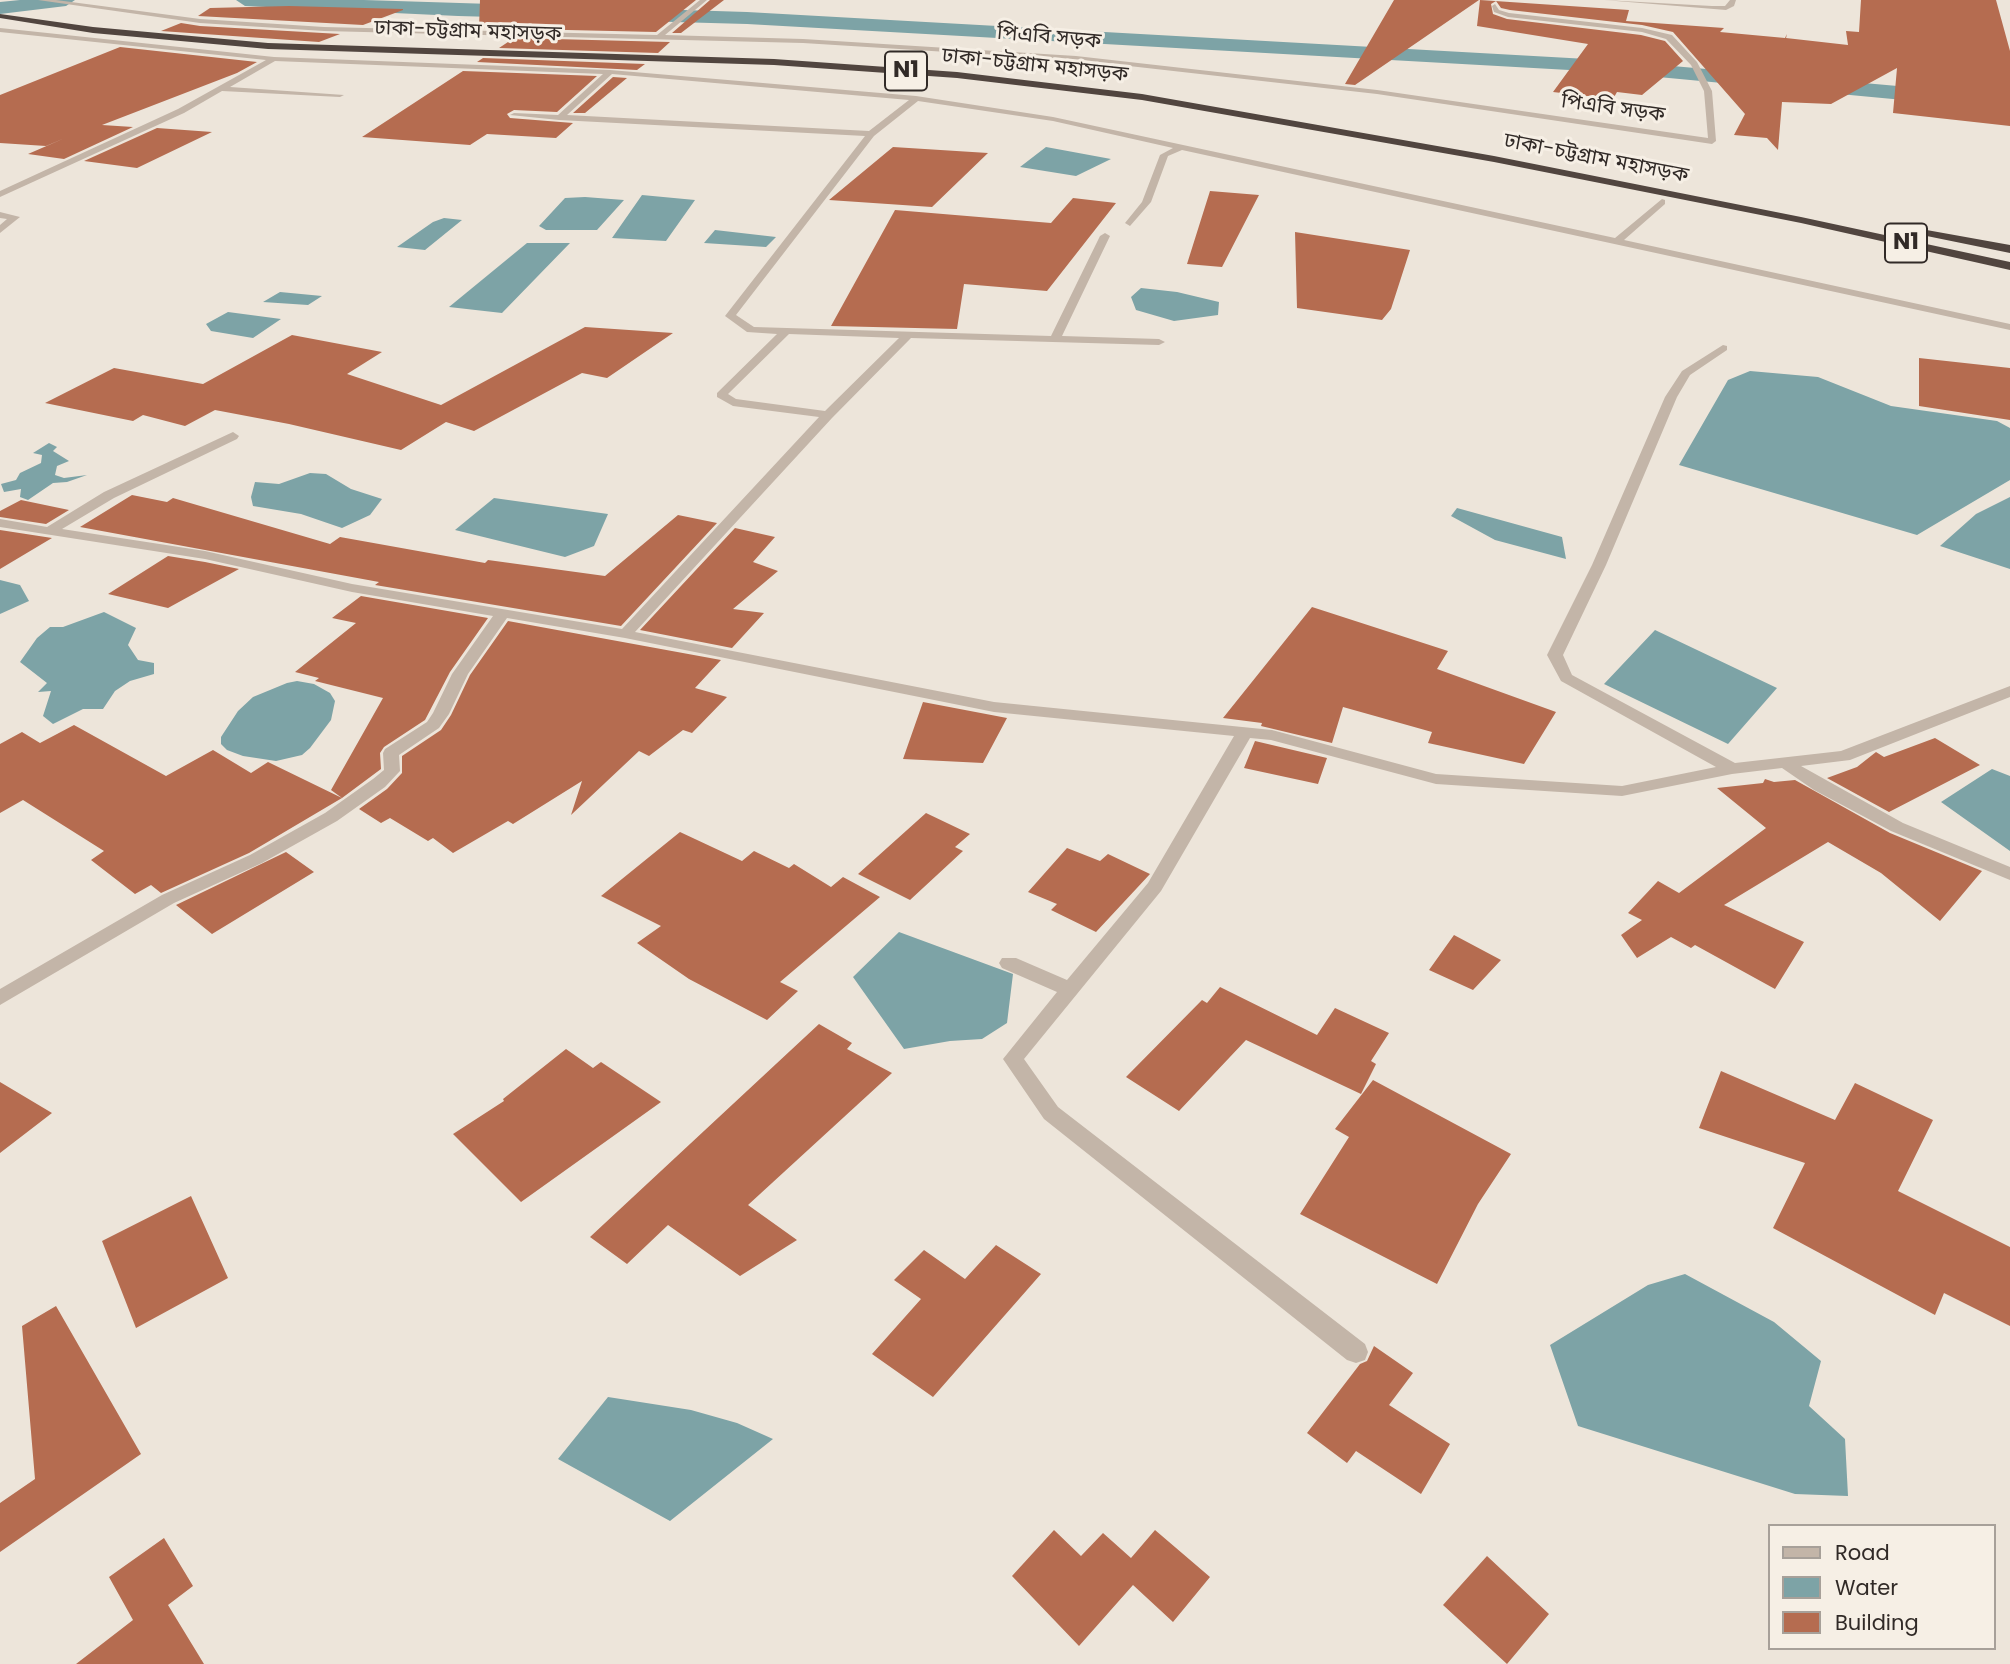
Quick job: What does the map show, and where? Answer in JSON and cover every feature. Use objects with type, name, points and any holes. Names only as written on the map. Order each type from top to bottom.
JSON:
[{"type":"highway","name":"ঢাকা-চট্টগ্রাম মহাসড়ক","points":[[0,8],[111,24],[282,39],[781,55],[965,68],[1152,90],[1282,110],[1745,197]]},
{"type":"highway","name":"ঢাকা-চট্টগ্রাম মহাসড়ক","points":[[0,16],[93,30],[268,46],[774,62],[957,75],[1142,97],[1494,159],[1801,219],[2010,266]]},
{"type":"highway","name":"N1","points":[[1811,210],[1864,221]]},
{"type":"highway","name":"N1","points":[[1904,228],[2010,249]]},
{"type":"street","name":"পিএবি সড়ক","points":[[41,0],[200,21],[324,29],[869,43],[1089,59],[1364,91],[1712,141],[1708,91],[1694,64],[1669,37],[1658,32],[1508,15],[1496,11],[1496,6]]},
{"type":"street","points":[[660,36],[704,0]]},
{"type":"street","points":[[1607,0],[1712,8],[1726,8],[1732,5],[1733,0]]},
{"type":"street","points":[[0,30],[274,59],[610,72],[916,98],[1053,119],[1184,146],[2010,327]]},
{"type":"street","points":[[0,194],[106,148],[223,89],[274,59]]},
{"type":"street","points":[[559,118],[610,72]]},
{"type":"street","points":[[223,89],[340,95]]},
{"type":"street","points":[[916,98],[871,134],[730,316],[751,330],[1159,342]]},
{"type":"street","points":[[514,115],[871,134]]},
{"type":"street","points":[[1130,223],[1146,202],[1164,155],[1184,146]]},
{"type":"street","points":[[1617,241],[1662,202]]},
{"type":"street","points":[[0,215],[15,217],[0,230]]},
{"type":"street","points":[[1055,339],[1105,236]]},
{"type":"street","points":[[784,332],[721,394],[733,402],[828,415]]},
{"type":"street","points":[[625,634],[828,415],[907,336]]},
{"type":"street","points":[[1723,348],[1686,373],[1671,397],[1599,565],[1555,655],[1566,678],[1732,769]]},
{"type":"street","points":[[49,531],[108,495],[233,436]]},
{"type":"street","points":[[0,523],[205,555],[352,588],[625,634],[994,707],[1272,735],[1436,779],[1622,791],[1732,769],[1844,756],[2010,691]]},
{"type":"street","points":[[0,998],[168,899],[256,859],[331,817],[379,783],[392,771],[391,753],[433,725],[441,714],[460,674],[478,646],[498,623],[501,613]]},
{"type":"street","points":[[1245,732],[1155,887],[1013,1059],[1051,1113],[1356,1352]]},
{"type":"street","points":[[1785,763],[1820,786],[1897,827],[2010,874]]},
{"type":"street","points":[[1009,963],[1070,990]]},
{"type":"water","points":[[1046,147],[1111,159],[1076,176],[1020,167]]},
{"type":"water","points":[[642,195],[695,200],[666,241],[612,238]]},
{"type":"water","points":[[565,198],[624,200],[597,230],[546,230],[539,226]]},
{"type":"water","points":[[444,218],[462,220],[425,250],[397,247],[433,222]]},
{"type":"water","points":[[715,230],[776,237],[766,247],[704,243]]},
{"type":"water","points":[[527,243],[570,243],[502,313],[449,307]]},
{"type":"water","points":[[1141,288],[1177,292],[1219,302],[1218,315],[1174,321],[1136,310],[1131,297]]},
{"type":"water","points":[[280,292],[322,296],[308,305],[263,302]]},
{"type":"water","points":[[228,312],[281,319],[253,338],[211,331],[206,324]]},
{"type":"water","points":[[1750,371],[1818,377],[1891,406],[1997,421],[2010,428],[2010,480],[1917,535],[1679,465],[1728,380]]},
{"type":"water","points":[[49,443],[57,447],[53,451],[69,461],[57,466],[55,475],[64,478],[87,475],[67,482],[53,483],[28,500],[20,497],[21,489],[4,492],[1,484],[16,480],[20,473],[41,463],[42,455],[33,453]]},
{"type":"water","points":[[310,473],[326,474],[351,489],[382,499],[370,515],[342,528],[301,514],[253,506],[251,497],[255,482],[279,484]]},
{"type":"water","points":[[2010,497],[2010,569],[1940,546],[1976,514]]},
{"type":"water","points":[[494,498],[608,514],[594,546],[565,557],[455,530]]},
{"type":"water","points":[[1457,508],[1562,537],[1566,559],[1495,540],[1451,516]]},
{"type":"water","points":[[0,580],[20,585],[29,601],[0,614]]},
{"type":"water","points":[[104,612],[136,628],[128,645],[138,660],[154,663],[154,674],[130,681],[115,691],[103,709],[83,709],[53,724],[43,716],[51,691],[38,692],[47,683],[20,662],[37,638],[50,627],[63,627]]},
{"type":"water","points":[[1655,630],[1777,688],[1728,744],[1604,684]]},
{"type":"water","points":[[297,681],[314,684],[330,693],[335,701],[331,720],[302,755],[276,761],[243,756],[227,750],[221,744],[221,737],[238,711],[253,697]]},
{"type":"water","points":[[1992,769],[2010,776],[2010,851],[1941,802]]},
{"type":"water","points":[[899,932],[1013,974],[1007,1023],[982,1039],[904,1049],[853,977]]},
{"type":"water","points":[[1685,1274],[1774,1322],[1821,1361],[1809,1406],[1845,1439],[1848,1496],[1795,1494],[1578,1426],[1550,1345],[1648,1285]]},
{"type":"water","points":[[608,1397],[691,1410],[737,1423],[773,1439],[670,1521],[558,1459]]},
{"type":"building","points":[[480,0],[696,0],[656,32],[479,28]]},
{"type":"building","points":[[710,0],[724,0],[681,33],[672,33]]},
{"type":"building","points":[[1394,0],[1479,0],[1355,85],[1345,84]]},
{"type":"building","points":[[1480,0],[1496,1],[1491,4],[1493,14],[1507,19],[1641,35],[1665,41],[1683,61],[1642,95],[1617,92],[1613,99],[1553,92],[1588,44],[1477,26]]},
{"type":"building","points":[[1861,0],[1996,0],[2010,51],[2010,126],[1893,113],[1897,68],[1831,104],[1782,102],[1778,150],[1767,138],[1734,135],[1745,114],[1673,32],[1642,25],[1510,10],[1501,8],[1496,1],[1629,10],[1626,21],[1724,28],[1720,32],[1785,38],[1787,34],[1786,38],[1848,45],[1846,31],[1859,32]]},
{"type":"building","points":[[289,6],[403,10],[363,25],[198,16],[210,8]]},
{"type":"building","points":[[181,23],[340,34],[319,42],[161,31]]},
{"type":"building","points":[[514,38],[670,42],[658,53],[499,48]]},
{"type":"building","points":[[120,47],[257,62],[237,73],[102,125],[133,127],[64,159],[28,154],[65,138],[46,146],[0,143],[0,95]]},
{"type":"building","points":[[483,58],[645,64],[637,70],[477,62]]},
{"type":"building","points":[[463,71],[597,76],[557,112],[514,110],[507,114],[510,118],[573,123],[556,138],[487,134],[470,145],[362,137]]},
{"type":"building","points":[[613,77],[627,78],[585,113],[573,113]]},
{"type":"building","points":[[157,128],[212,132],[137,168],[84,161]]},
{"type":"building","points":[[893,147],[988,153],[932,207],[829,200]]},
{"type":"building","points":[[1210,191],[1259,195],[1222,267],[1187,264]]},
{"type":"building","points":[[1073,198],[1116,203],[1047,291],[964,284],[957,329],[831,326],[895,210],[1051,223]]},
{"type":"building","points":[[1295,232],[1410,250],[1391,309],[1382,320],[1297,308]]},
{"type":"building","points":[[585,327],[673,333],[607,378],[582,373],[474,431],[446,422],[401,450],[215,410],[185,426],[143,415],[133,421],[45,403],[114,368],[203,384],[292,335],[382,352],[347,374],[441,405]]},
{"type":"building","points":[[1919,358],[2010,368],[2010,420],[1919,406]]},
{"type":"building","points":[[132,495],[167,502],[173,498],[330,544],[340,537],[485,563],[488,560],[605,576],[678,515],[717,523],[621,626],[375,585],[379,582],[80,527]]},
{"type":"building","points":[[21,500],[69,510],[46,524],[0,517],[0,511]]},
{"type":"building","points":[[735,528],[775,537],[753,562],[778,571],[733,609],[764,613],[732,648],[640,630]]},
{"type":"building","points":[[0,530],[52,538],[0,569]]},
{"type":"building","points":[[168,556],[239,569],[168,608],[108,594]]},
{"type":"building","points":[[361,596],[488,618],[450,672],[425,720],[384,747],[380,753],[381,769],[342,798],[331,790],[383,698],[315,681],[319,678],[295,672],[356,623],[332,618]]},
{"type":"building","points":[[1312,607],[1448,651],[1437,669],[1556,712],[1524,764],[1428,743],[1432,732],[1343,707],[1332,743],[1261,726],[1262,723],[1223,718]]},
{"type":"building","points":[[508,621],[721,660],[695,688],[727,697],[692,733],[683,730],[649,756],[639,751],[571,815],[582,781],[513,824],[508,821],[453,853],[433,838],[428,841],[390,818],[381,823],[359,809],[387,789],[402,773],[402,756],[441,730],[470,675]]},
{"type":"building","points":[[923,702],[1007,718],[983,763],[903,759]]},
{"type":"building","points":[[74,725],[166,776],[213,750],[251,773],[268,762],[342,798],[249,853],[161,893],[151,885],[135,894],[91,860],[104,851],[23,800],[0,813],[0,744],[22,732],[40,743]]},
{"type":"building","points":[[1935,738],[1980,765],[1889,812],[1827,778],[1857,767],[1876,752],[1884,757]]},
{"type":"building","points":[[1255,741],[1327,758],[1318,784],[1244,768]]},
{"type":"building","points":[[1765,779],[1774,782],[1795,780],[1890,833],[1982,871],[1940,921],[1881,873],[1828,842],[1724,905],[1804,942],[1775,989],[1695,945],[1691,948],[1671,937],[1637,958],[1621,935],[1642,920],[1628,913],[1658,881],[1679,893],[1766,828],[1717,788],[1763,783]]},
{"type":"building","points":[[926,813],[970,834],[955,847],[963,851],[910,900],[858,874]]},
{"type":"building","points":[[680,832],[742,861],[754,851],[789,868],[794,864],[831,887],[843,877],[880,897],[780,982],[798,991],[767,1020],[689,979],[637,943],[661,926],[601,896]]},
{"type":"building","points":[[1067,848],[1100,861],[1108,854],[1150,874],[1096,932],[1051,910],[1057,904],[1028,892]]},
{"type":"building","points":[[286,852],[314,872],[212,934],[176,905]]},
{"type":"building","points":[[1454,935],[1501,960],[1473,990],[1429,970]]},
{"type":"building","points":[[1220,987],[1317,1035],[1335,1008],[1389,1033],[1371,1061],[1376,1064],[1361,1094],[1246,1040],[1179,1111],[1126,1077],[1202,1000],[1207,1003]]},
{"type":"building","points":[[819,1024],[852,1043],[847,1049],[892,1073],[748,1205],[797,1240],[740,1276],[668,1225],[627,1264],[590,1237]]},
{"type":"building","points":[[566,1049],[593,1068],[601,1062],[661,1102],[521,1202],[453,1134],[504,1101],[503,1099]]},
{"type":"building","points":[[1721,1071],[1835,1120],[1855,1083],[1933,1120],[1898,1191],[2010,1247],[2010,1326],[1944,1293],[1935,1315],[1773,1228],[1805,1163],[1699,1128]]},
{"type":"building","points":[[1373,1080],[1511,1154],[1478,1204],[1437,1284],[1300,1214],[1349,1137],[1335,1129]]},
{"type":"building","points":[[0,1082],[52,1113],[0,1153]]},
{"type":"building","points":[[191,1196],[228,1278],[136,1328],[102,1241]]},
{"type":"building","points":[[996,1245],[1041,1274],[933,1397],[872,1354],[921,1299],[894,1280],[924,1250],[965,1279]]},
{"type":"building","points":[[56,1306],[141,1454],[0,1552],[0,1503],[35,1479],[22,1326]]},
{"type":"building","points":[[1374,1346],[1413,1373],[1389,1405],[1450,1444],[1421,1494],[1356,1451],[1347,1463],[1307,1433],[1360,1364],[1367,1361]]},
{"type":"building","points":[[1054,1530],[1081,1556],[1103,1533],[1131,1558],[1155,1530],[1210,1577],[1173,1622],[1133,1585],[1079,1646],[1012,1576]]},
{"type":"building","points":[[164,1538],[193,1586],[168,1605],[204,1664],[76,1664],[133,1620],[109,1577]]},
{"type":"building","points":[[1487,1556],[1549,1614],[1507,1664],[1443,1605]]},
{"type":"waterway","points":[[0,8],[66,0]]},
{"type":"waterway","points":[[245,0],[458,10],[747,18],[1605,66],[2010,103]]}]
